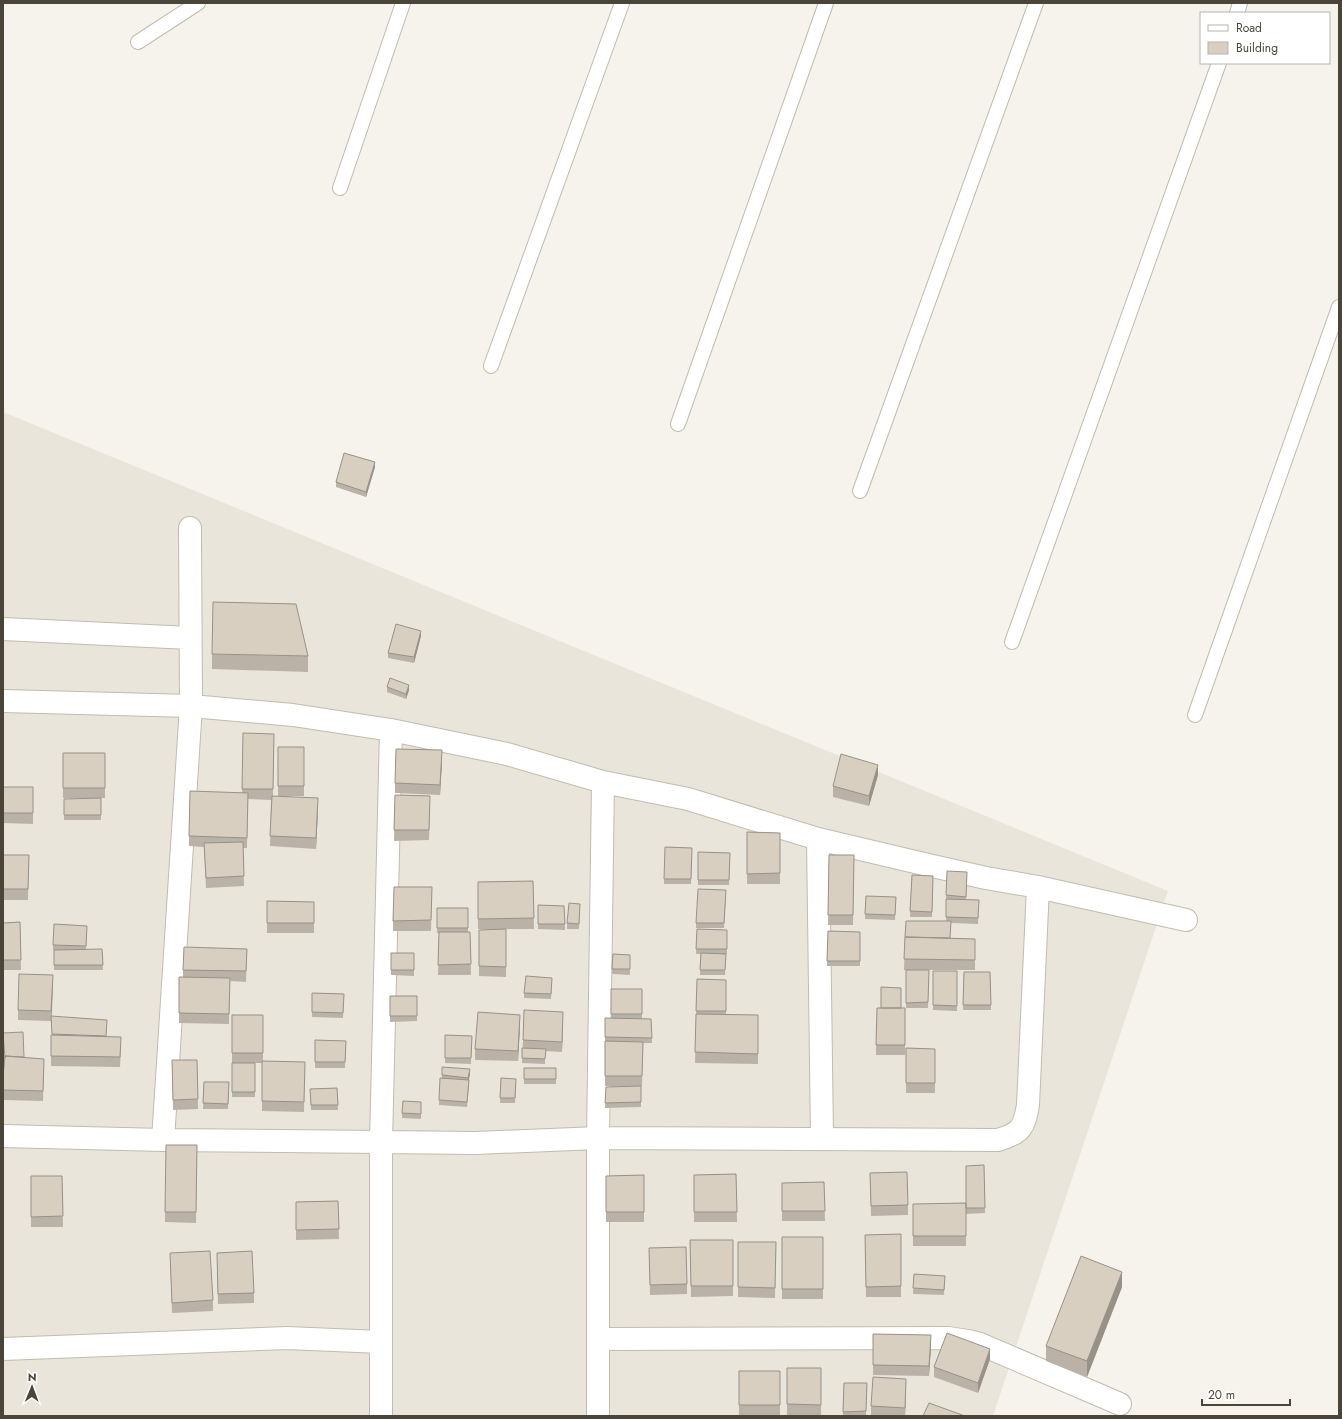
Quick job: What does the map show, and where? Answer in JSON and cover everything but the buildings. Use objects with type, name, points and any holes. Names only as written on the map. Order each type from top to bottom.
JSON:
[{"type":"street","points":[[163,1140],[190,706],[190,528]]},
{"type":"street","points":[[3,629],[190,638]]},
{"type":"street","points":[[3,701],[190,706],[293,715],[391,730],[506,754],[602,782],[688,799],[818,839],[964,873],[1038,887],[1186,920]]},
{"type":"street","points":[[381,1416],[381,1142],[391,730]]},
{"type":"street","points":[[598,1416],[598,1138],[602,782]]},
{"type":"street","points":[[818,839],[822,1138]]},
{"type":"street","points":[[3,1136],[163,1140],[476,1143],[598,1138],[998,1140],[1012,1136],[1022,1128],[1028,1105],[1038,887]]},
{"type":"street","points":[[3,1349],[287,1338],[381,1342]]},
{"type":"street","points":[[598,1339],[948,1338],[980,1344],[1120,1404]]},
{"type":"lane","points":[[138,42],[198,3]]},
{"type":"lane","points":[[340,188],[403,3]]},
{"type":"lane","points":[[491,366],[622,3]]},
{"type":"lane","points":[[678,424],[826,3]]},
{"type":"lane","points":[[860,492],[1036,3]]},
{"type":"lane","points":[[1012,642],[1219,64]]},
{"type":"lane","points":[[1195,715],[1339,307]]},
{"type":"shaded area","points":[[3,412],[1168,891],[993,1416],[3,1416]]}]
